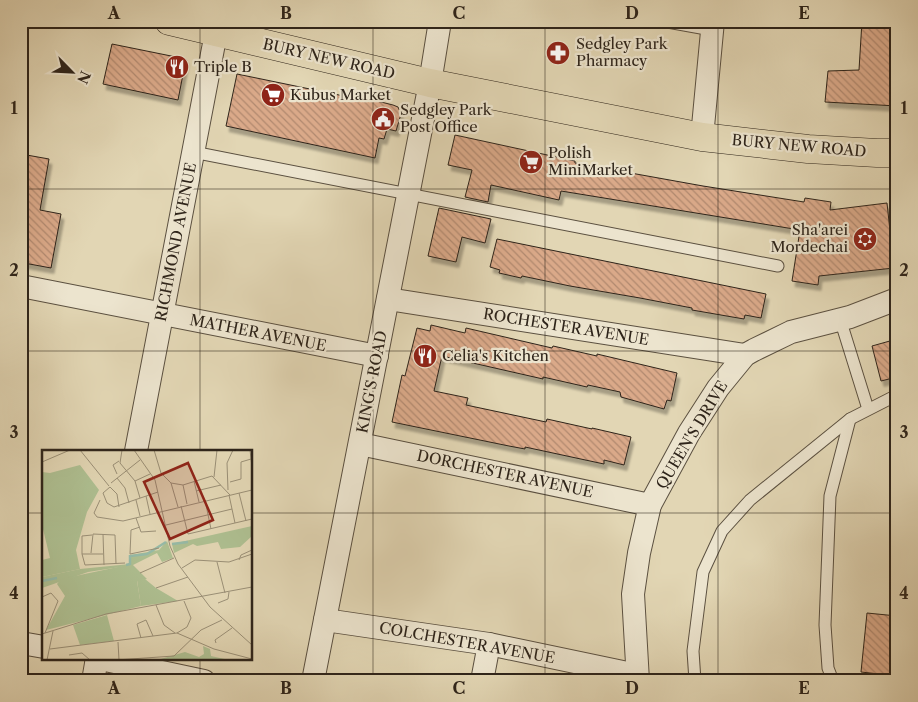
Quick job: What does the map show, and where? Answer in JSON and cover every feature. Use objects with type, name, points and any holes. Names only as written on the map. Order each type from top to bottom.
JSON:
[{"type":"highway","name":"BURY NEW ROAD","points":[[169,21],[430,83],[702,137],[808,149],[897,153]]},
{"type":"street","name":"KING'S ROAD","points":[[313,681],[430,83],[440,21]]},
{"type":"street","points":[[702,137],[712,25]]},
{"type":"street","name":"RICHMOND AVENUE","points":[[136,450],[216,33]]},
{"type":"street","name":"MATHER AVENUE","points":[[21,286],[377,356]]},
{"type":"street","name":"ROCHESTER AVENUE","points":[[388,299],[745,355]]},
{"type":"street","name":"QUEEN'S DRIVE","points":[[638,678],[633,594],[638,553],[650,505],[718,388],[745,355],[791,332],[840,319],[897,299]]},
{"type":"street","name":"DORCHESTER AVENUE","points":[[360,444],[650,505]]},
{"type":"street","name":"COLCHESTER AVENUE","points":[[325,620],[489,644],[638,678]]},
{"type":"street","points":[[21,643],[42,648]]},
{"type":"street","points":[[482,681],[489,644]]},
{"type":"street","points":[[93,681],[97,660]]},
{"type":"street","points":[[106,660],[204,681]]},
{"type":"lane","points":[[662,21],[712,25]]},
{"type":"lane","points":[[193,152],[778,266]]},
{"type":"lane","points":[[840,319],[868,409]]},
{"type":"lane","points":[[695,681],[693,651],[703,572],[722,531],[750,500],[850,419],[897,395]]},
{"type":"lane","points":[[833,681],[828,668],[825,625],[830,496],[850,419]]},
{"type":"building","points":[[862,21],[897,21],[897,106],[825,102],[828,71],[859,70]]},
{"type":"building","points":[[112,44],[186,59],[178,100],[103,84]]},
{"type":"building","points":[[237,74],[393,105],[398,107],[401,114],[396,131],[387,129],[384,139],[379,138],[375,158],[226,126]]},
{"type":"building","points":[[455,135],[575,161],[575,163],[703,186],[804,202],[805,198],[831,202],[830,210],[887,203],[894,268],[819,276],[818,285],[792,281],[800,230],[561,191],[559,200],[491,185],[488,202],[465,197],[472,170],[448,165]]},
{"type":"building","points":[[21,154],[49,159],[40,210],[61,214],[51,268],[24,263],[27,246],[21,245]]},
{"type":"building","points":[[439,208],[491,219],[485,243],[462,237],[456,262],[428,256]]},
{"type":"building","points":[[497,239],[766,294],[761,318],[745,315],[744,319],[499,273],[500,270],[490,267]]},
{"type":"building","points":[[431,325],[465,333],[466,328],[552,348],[553,346],[597,356],[597,354],[677,373],[671,401],[667,400],[664,409],[621,397],[620,392],[543,377],[543,379],[442,356],[434,391],[468,398],[466,405],[546,422],[547,419],[631,437],[624,465],[604,460],[604,464],[392,422],[402,375],[405,376],[417,328],[430,331]]},
{"type":"building","points":[[897,339],[897,377],[881,381],[872,346]]},
{"type":"building","points":[[867,613],[897,616],[897,676],[861,672]]},
{"type":"place","name":"Sedgley Park Pharmacy","points":[[558,53]]},
{"type":"place","name":"Triple B","points":[[177,67]]},
{"type":"place","name":"Kubus Market","points":[[273,95]]},
{"type":"place","name":"Sedgley Park Post Office","points":[[383,119]]},
{"type":"place","name":"Polish MiniMarket","points":[[531,162]]},
{"type":"place","name":"Sha'arei Mordechai","points":[[865,239]]},
{"type":"place","name":"Celia's Kitchen","points":[[425,356]]}]
